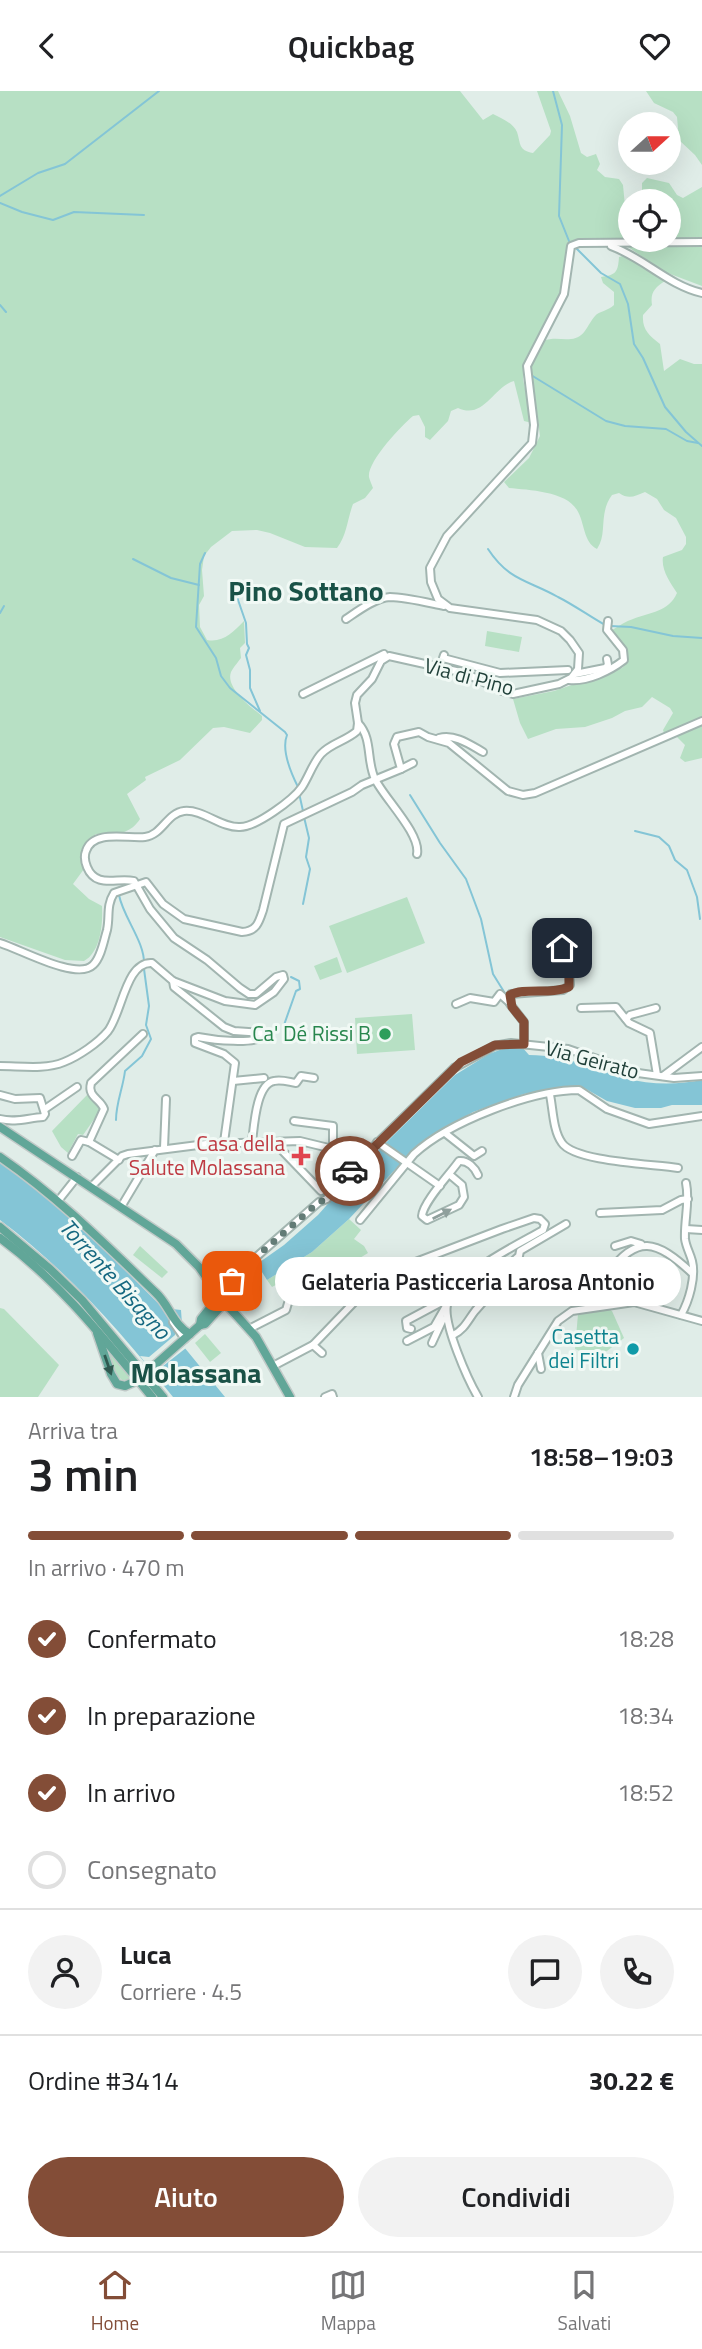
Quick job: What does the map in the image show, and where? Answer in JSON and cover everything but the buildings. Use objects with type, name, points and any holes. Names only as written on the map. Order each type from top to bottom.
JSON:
[{"type":"main road","points":[[0,1127],[176,1244],[226,1298],[273,1366],[290,1397]]},
{"type":"main road","points":[[0,1157],[58,1201],[159,1296],[186,1338]]},
{"type":"main road","points":[[0,1227],[82,1300],[163,1397]]},
{"type":"main road","points":[[0,1238],[47,1277],[144,1375],[152,1397]]},
{"type":"main road","points":[[93,1324],[111,1374],[117,1384],[125,1386],[144,1375],[226,1298]]},
{"type":"street","points":[[446,606],[438,600],[431,582],[430,568],[438,549],[532,443],[534,425],[527,366],[564,294],[571,246],[579,243],[702,241]]},
{"type":"street","points":[[608,244],[627,251],[675,283],[702,293]]},
{"type":"street","points":[[346,619],[359,610],[390,597],[537,620],[561,631],[570,639],[579,653],[580,662],[572,672]]},
{"type":"street","points":[[569,680],[598,674],[624,660],[623,650],[607,629],[608,621]]},
{"type":"street","points":[[303,694],[391,652],[400,653],[403,658]]},
{"type":"street","name":"Via di Pino","points":[[358,723],[355,703],[358,692],[372,679],[383,659],[392,655],[418,664],[465,673],[513,694],[559,684],[569,680],[572,672]]},
{"type":"street","points":[[443,655],[443,658],[464,665],[500,673],[585,674],[605,668],[608,665],[607,659]]},
{"type":"street","points":[[500,673],[502,691]]},
{"type":"street","points":[[401,769],[394,744],[397,737],[419,732],[449,743],[508,791],[523,795],[535,793],[702,721]]},
{"type":"street","points":[[358,723],[365,730],[368,757],[375,779],[407,827],[418,848],[417,854]]},
{"type":"street","points":[[0,1066],[51,1066],[67,1061],[96,1042],[113,1023],[135,969],[142,964],[155,965],[173,981],[225,1001],[255,1005],[274,992],[284,979],[282,975],[256,994],[250,994],[240,988],[174,937],[150,909],[137,885],[131,880],[104,881],[95,878],[85,860],[86,851],[91,843],[103,838],[151,836],[182,811],[192,811],[229,826],[252,825],[293,797],[321,754],[352,736],[357,731],[358,723]]},
{"type":"street","points":[[437,739],[444,737],[460,740],[483,752]]},
{"type":"street","points":[[0,943],[66,969],[88,969],[100,953],[107,926],[108,904],[114,893],[146,881],[163,904],[184,919],[243,932],[252,930],[259,923],[284,824],[413,763]]},
{"type":"street","points":[[510,1004],[513,993],[548,992],[564,990],[570,986],[569,956],[563,949],[551,945]]},
{"type":"street","points":[[173,981],[174,987],[224,1027],[234,1031],[266,1034],[265,1038],[258,1040],[195,1038],[195,1043],[232,1058],[235,1063],[224,1142]]},
{"type":"street","points":[[456,1005],[470,998],[494,1002],[500,994],[524,1022],[524,1044]]},
{"type":"street","points":[[581,1008],[616,1007],[636,1028],[650,1033],[660,1075],[702,1048]]},
{"type":"street","points":[[626,1019],[630,1015],[656,1008]]},
{"type":"street","points":[[89,1142],[104,1109],[103,1104],[92,1095],[89,1089],[91,1083],[143,1034]]},
{"type":"street","name":"Via Geirato","points":[[226,1298],[238,1273],[322,1199],[328,1198],[324,1191],[360,1160],[461,1062],[495,1045],[524,1044],[568,1049],[638,1073],[685,1078],[702,1076]]},
{"type":"street","points":[[252,1142],[260,1095],[266,1085],[280,1080],[296,1083],[301,1076],[314,1078]]},
{"type":"street","points":[[233,1081],[264,1078]]},
{"type":"street","points":[[45,1109],[77,1087]]},
{"type":"street","points":[[360,1220],[425,1145],[475,1117],[502,1106],[579,1090],[607,1109],[649,1124],[702,1116]]},
{"type":"street","points":[[0,1095],[15,1099],[40,1098],[45,1109],[41,1118],[26,1117],[16,1123],[0,1119]]},
{"type":"street","points":[[550,1095],[558,1136],[571,1151],[589,1157],[678,1168]]},
{"type":"street","points":[[164,1148],[166,1099]]},
{"type":"street","points":[[294,1121],[333,1126],[333,1149]]},
{"type":"street","points":[[445,1133],[474,1156],[482,1151]]},
{"type":"street","points":[[72,1156],[81,1140],[119,1160]]},
{"type":"street","points":[[273,1141],[285,1156],[324,1191]]},
{"type":"street","points":[[91,1187],[128,1154],[164,1148],[224,1142],[300,1141],[333,1149],[360,1160]]},
{"type":"street","points":[[377,1142],[440,1187]]},
{"type":"street","points":[[121,1207],[155,1150]]},
{"type":"street","points":[[450,1174],[465,1191],[462,1201],[427,1220],[422,1216],[422,1212],[440,1187],[450,1174],[461,1160],[469,1164],[478,1175]]},
{"type":"street","points":[[58,1201],[77,1178]]},
{"type":"street","points":[[681,1315],[686,1306],[692,1273],[692,1260],[685,1240],[688,1199],[686,1183]]},
{"type":"street","points":[[600,1213],[662,1210],[688,1199]]},
{"type":"street","points":[[273,1366],[313,1346],[361,1295],[413,1263],[534,1218],[544,1221],[543,1230],[492,1258],[459,1286],[434,1327],[407,1341]]},
{"type":"street","points":[[453,1335],[463,1328],[495,1288],[500,1273],[519,1256],[520,1251],[566,1224]]},
{"type":"street","points":[[686,1229],[702,1230]]},
{"type":"street","points":[[614,1246],[631,1241],[661,1249],[692,1273]]},
{"type":"street","points":[[617,1303],[606,1276],[629,1251],[643,1245]]},
{"type":"street","points":[[487,1298],[512,1278],[544,1265]]},
{"type":"street","points":[[514,1397],[516,1389],[558,1321],[580,1309],[634,1302],[702,1321]]},
{"type":"street","points":[[249,1329],[286,1310],[288,1303]]},
{"type":"street","points":[[447,1305],[453,1335],[466,1374],[478,1397]]},
{"type":"street","points":[[411,1329],[407,1328],[407,1321],[447,1305]]},
{"type":"street","points":[[432,1343],[447,1305]]},
{"type":"street","points":[[313,1346],[322,1353]]},
{"type":"street","points":[[538,1353],[541,1369]]},
{"type":"street","points":[[325,1397],[332,1394],[333,1397]]},
{"type":"green space","points":[[0,91],[460,91],[483,120],[493,114],[510,123],[517,132],[522,148],[533,153],[551,131],[537,91],[558,91],[570,116],[581,153],[587,157],[596,154],[600,164],[597,170],[605,177],[619,179],[623,189],[618,189],[618,240],[575,241],[561,294],[527,356],[523,379],[532,423],[524,421],[514,381],[475,410],[458,408],[451,411],[448,421],[430,440],[425,437],[425,427],[419,415],[413,416],[393,436],[373,463],[369,477],[373,488],[365,498],[353,504],[345,533],[337,548],[305,547],[257,530],[232,531],[211,547],[204,556],[202,570],[204,596],[199,605],[200,627],[207,640],[218,640],[232,633],[244,621],[245,643],[240,648],[241,658],[230,678],[236,691],[262,716],[262,720],[250,733],[224,727],[213,728],[180,760],[145,777],[146,780],[127,794],[140,819],[136,825],[121,833],[96,834],[85,845],[84,869],[73,884],[89,899],[102,906],[100,937],[90,957],[84,961],[65,960],[0,937]]},
{"type":"green space","points":[[646,91],[702,91],[702,165],[681,142],[681,112],[673,112],[654,103]]},
{"type":"green space","points":[[647,178],[669,183],[673,189],[642,189],[642,183]]},
{"type":"green space","points":[[702,187],[702,237],[681,238],[681,197]]},
{"type":"green space","points":[[702,245],[702,286],[665,272],[635,252],[681,252],[681,246]]},
{"type":"green space","points":[[626,255],[665,281],[654,291],[652,305],[643,315],[647,332],[660,344],[664,371],[680,359],[702,364],[702,758],[685,762],[680,758],[685,745],[675,735],[664,733],[663,730],[673,713],[670,708],[652,697],[642,707],[612,718],[585,727],[556,729],[528,739],[513,699],[554,691],[622,668],[628,657],[612,630],[664,608],[677,593],[665,571],[663,557],[682,550],[686,537],[676,518],[664,510],[657,499],[645,492],[632,497],[619,493],[612,495],[605,509],[602,536],[597,549],[589,542],[580,515],[572,504],[556,495],[509,488],[504,482],[529,458],[540,436],[531,366],[543,341],[580,336],[597,314],[614,305],[614,292],[603,283],[601,277],[615,272],[619,257]]},
{"type":"green space","points":[[487,631],[522,637],[519,652],[485,646]]},
{"type":"green space","points":[[407,897],[425,943],[347,973],[329,926]]},
{"type":"green space","points":[[337,957],[342,972],[320,980],[314,966]]},
{"type":"green space","name":"Ca' Dé Rissi B","points":[[412,1014],[415,1050],[357,1054],[355,1018]]},
{"type":"green space","points":[[87,1095],[102,1108],[83,1135],[78,1134],[68,1153],[61,1147],[52,1131]]},
{"type":"green space","points":[[349,1219],[361,1230],[354,1239],[364,1246],[368,1253],[332,1275],[321,1261],[272,1287],[267,1280],[312,1252]]},
{"type":"green space","points":[[140,1246],[168,1272],[162,1278],[133,1255]]},
{"type":"green space","points":[[0,1308],[59,1365],[38,1397],[0,1397]]},
{"type":"green space","points":[[606,1308],[612,1311],[624,1338],[594,1357],[575,1349],[578,1314]]},
{"type":"green space","points":[[205,1334],[221,1353],[210,1362],[195,1343]]},
{"type":"green space","points":[[106,1346],[130,1380],[122,1380],[115,1374]]},
{"type":"water","points":[[522,1047],[529,1055],[567,1060],[644,1082],[683,1083],[702,1080],[702,1105],[635,1108],[607,1101],[586,1089],[571,1086],[524,1094],[473,1112],[422,1143],[349,1219],[312,1252],[267,1280],[257,1264],[318,1215],[356,1172],[455,1075],[489,1054],[505,1048]]},
{"type":"water","name":"Torrente Bisagno","points":[[0,1163],[32,1185],[75,1221],[163,1308],[181,1310],[182,1324],[175,1336],[225,1397],[173,1397],[92,1303],[25,1239],[0,1220]]},
{"type":"pier","points":[[175,1335],[186,1348],[158,1370],[158,1379],[140,1356],[149,1357]]},
{"type":"waterway","points":[[0,196],[38,173],[65,164],[159,91]]},
{"type":"waterway","points":[[553,91],[562,125],[559,216],[569,241]]},
{"type":"waterway","points":[[0,203],[53,220],[74,212],[144,215]]},
{"type":"waterway","points":[[576,248],[601,273],[620,284],[628,304],[634,344],[665,407],[702,446]]},
{"type":"waterway","points":[[0,305],[6,312]]},
{"type":"waterway","points":[[531,375],[606,421],[625,426],[666,429],[687,441],[698,443]]},
{"type":"waterway","points":[[488,549],[511,574],[564,600],[605,625]]},
{"type":"waterway","points":[[205,553],[200,564],[196,627],[216,658],[221,676],[230,688],[287,735],[286,754],[298,787]]},
{"type":"waterway","points":[[133,559],[171,578],[199,585]]},
{"type":"waterway","points":[[237,597],[246,623],[250,688],[260,711]]},
{"type":"waterway","points":[[0,613],[4,606]]},
{"type":"waterway","points":[[610,626],[702,638]]},
{"type":"waterway","points":[[299,793],[303,811]]},
{"type":"waterway","points":[[410,795],[466,879],[481,919],[493,974],[506,995]]},
{"type":"waterway","points":[[303,904],[310,869],[306,857],[309,838],[304,817]]},
{"type":"waterway","points":[[635,831],[659,837],[669,846],[675,860],[687,870],[697,897],[700,919]]},
{"type":"waterway","points":[[119,895],[141,947],[144,964]]},
{"type":"waterway","points":[[116,1120],[125,1071],[142,1056],[151,1039],[146,1025],[149,1006],[144,969]]},
{"type":"waterway","points":[[284,1025],[296,991],[300,989],[299,981],[291,977]]},
{"type":"way so far","points":[[232,1281],[225,1291],[230,1294],[238,1273],[322,1199],[326,1200],[329,1189],[350,1171]]},
{"type":"place","name":"Ca' Dé Rissi B","points":[[385,1034]]},
{"type":"place","name":"Casa della Salute Molassana","points":[[301,1156]]},
{"type":"place","name":"Gelateria Pasticceria Larosa Antonio","points":[[232,1281]]},
{"type":"place","name":"Casetta dei Filtri","points":[[633,1349]]},
{"type":"district","name":"Pino Sottano","points":[[306,591]]},
{"type":"district","name":"Molassana","points":[[196,1373]]},
{"type":"route","points":[[350,1171],[461,1062],[495,1045],[524,1044],[525,1025],[512,1007],[510,995],[516,992],[564,990],[569,987],[569,959],[562,948]]}]
